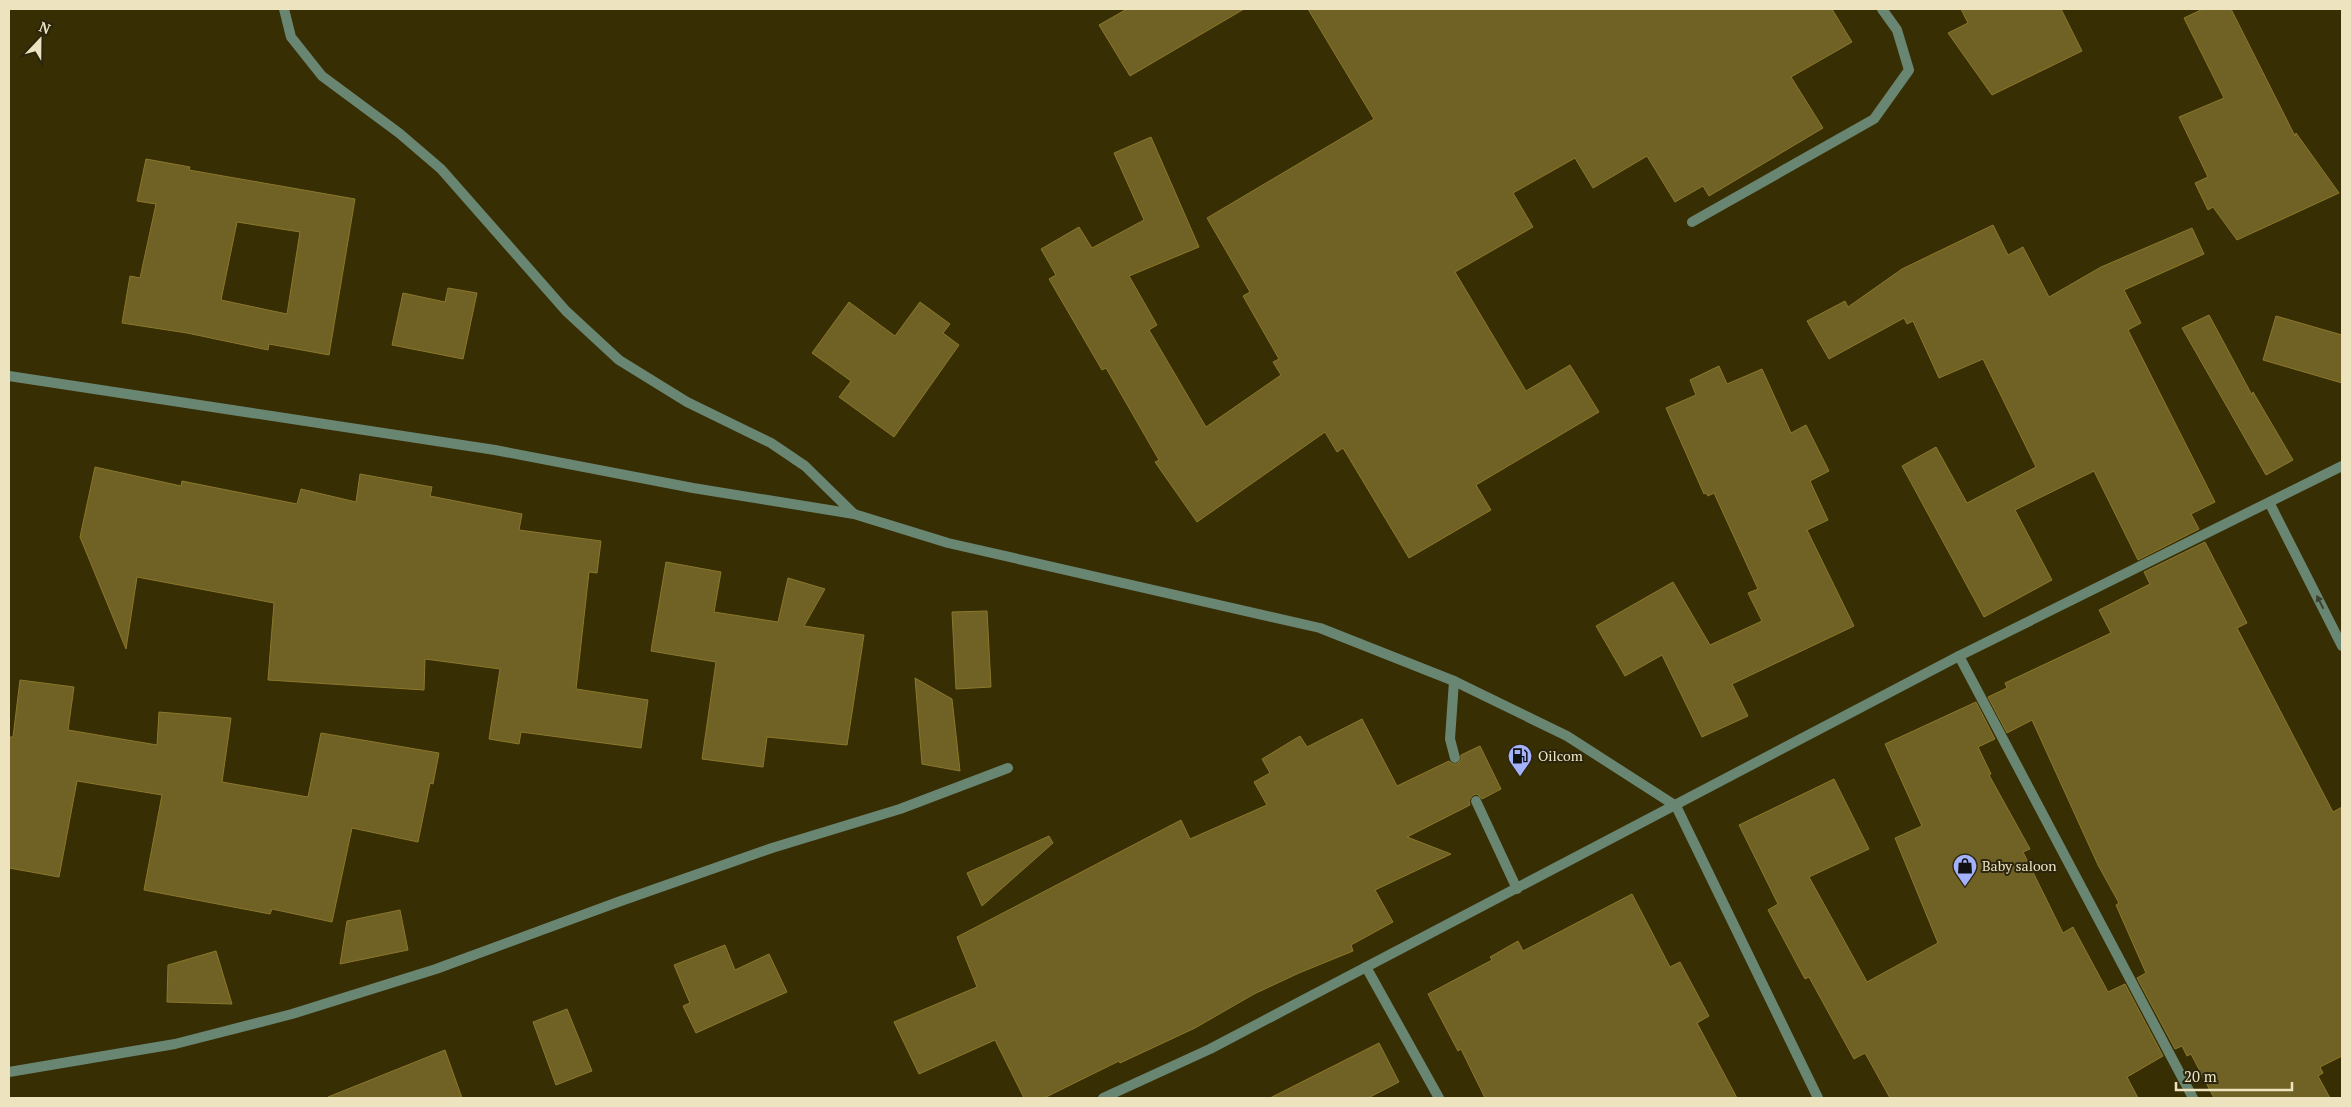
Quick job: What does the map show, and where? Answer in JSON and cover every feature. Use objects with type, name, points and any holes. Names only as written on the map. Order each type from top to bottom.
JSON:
[{"type":"street","points":[[284,9],[291,37],[322,76],[399,133],[441,169],[566,311],[618,360],[687,402],[771,443],[805,466],[854,514]]},
{"type":"street","points":[[1692,222],[1874,118],[1909,70],[1897,30],[1882,9]]},
{"type":"street","points":[[9,376],[495,450],[693,488],[854,514],[948,544],[1320,628],[1454,681],[1567,736],[1676,806],[1818,1098]]},
{"type":"street","points":[[1103,1098],[1210,1050],[1959,656],[2270,504],[2342,466]]},
{"type":"street","points":[[2270,504],[2342,646]]},
{"type":"street","points":[[1959,656],[2193,1098]]},
{"type":"street","points":[[1454,681],[1450,740],[1455,758]]},
{"type":"street","points":[[9,1072],[175,1044],[292,1014],[436,969],[772,848],[900,808],[1008,768]]},
{"type":"street","points":[[1476,802],[1517,889]]},
{"type":"street","points":[[1366,967],[1439,1098]]},
{"type":"building","points":[[1127,9],[1244,9],[1130,76],[1099,25]]},
{"type":"building","points":[[1308,9],[1832,9],[1852,42],[1791,77],[1823,128],[1709,196],[1703,186],[1675,202],[1647,156],[1593,188],[1575,158],[1513,193],[1533,227],[1455,272],[1526,391],[1570,365],[1599,412],[1476,485],[1491,510],[1409,558],[1343,448],[1337,452],[1325,432],[1197,522],[1155,462],[1159,460],[1106,368],[1102,370],[1049,279],[1056,275],[1041,249],[1079,227],[1092,248],[1144,220],[1114,153],[1151,137],[1199,247],[1129,276],[1157,325],[1149,330],[1206,427],[1281,375],[1273,362],[1279,359],[1243,296],[1250,292],[1207,218],[1374,119]]},
{"type":"building","points":[[1961,9],[2061,9],[2082,51],[1992,95],[1948,33],[1968,23]]},
{"type":"building","points":[[2203,9],[2231,9],[2295,136],[2296,133],[2339,193],[2237,240],[2213,207],[2208,210],[2195,183],[2208,177],[2179,117],[2224,98],[2184,18]]},
{"type":"building","points":[[146,159],[190,167],[189,170],[355,199],[329,355],[269,344],[268,350],[187,333],[122,323],[130,276],[140,278],[156,204],[137,201]],"holes":[[[237,222],[300,232],[287,314],[221,300]]]},
{"type":"building","points":[[1993,225],[2008,255],[2023,247],[2049,297],[2101,267],[2192,228],[2204,254],[2124,290],[2141,323],[2128,330],[2215,502],[2191,514],[2199,529],[2138,560],[2094,471],[2015,510],[2052,580],[1984,617],[1902,466],[1936,447],[1967,503],[2036,467],[1983,359],[1939,378],[1913,321],[1907,324],[1904,318],[1829,359],[1807,321],[1845,301],[1848,307],[1902,269]]},
{"type":"building","points":[[448,288],[477,293],[463,359],[392,345],[403,293],[445,302]]},
{"type":"building","points":[[849,302],[895,336],[920,302],[950,324],[943,333],[959,345],[894,437],[839,397],[851,381],[812,353]]},
{"type":"building","points":[[2209,315],[2252,395],[2253,392],[2293,460],[2266,475],[2182,328]]},
{"type":"building","points":[[2276,316],[2342,335],[2342,383],[2263,360]]},
{"type":"building","points":[[1719,366],[1727,384],[1762,369],[1791,433],[1806,425],[1829,471],[1810,481],[1828,520],[1807,530],[1854,626],[1732,684],[1748,716],[1702,737],[1662,655],[1625,676],[1596,626],[1673,582],[1710,645],[1762,621],[1748,593],[1758,589],[1714,493],[1708,496],[1706,493],[1704,494],[1666,408],[1696,395],[1690,380]]},
{"type":"building","points":[[95,467],[181,486],[182,481],[297,504],[301,489],[356,502],[360,474],[432,487],[430,496],[522,514],[519,530],[601,541],[597,573],[589,572],[576,689],[648,700],[641,748],[521,732],[519,744],[489,739],[500,669],[425,659],[424,690],[268,680],[274,603],[137,577],[126,649],[80,537]]},
{"type":"building","points":[[2205,542],[2247,623],[2237,628],[2333,812],[2342,807],[2342,1056],[2320,1067],[2323,1073],[2318,1076],[2330,1098],[2214,1098],[2191,1054],[2187,1056],[2182,1046],[2175,1049],[2137,978],[2146,973],[2116,905],[2119,903],[2098,865],[2032,720],[2007,733],[1988,697],[2007,688],[2005,683],[2111,633],[2099,610],[2150,584],[2144,572]]},
{"type":"building","points":[[666,562],[721,572],[714,612],[778,622],[788,578],[825,589],[804,626],[864,635],[847,745],[767,737],[763,767],[702,759],[716,662],[651,651]]},
{"type":"building","points":[[987,611],[991,687],[956,689],[952,612]]},
{"type":"building","points":[[915,678],[952,699],[960,771],[922,764]]},
{"type":"building","points":[[20,680],[74,687],[68,730],[157,745],[159,712],[231,718],[222,782],[308,797],[321,733],[439,753],[433,784],[430,783],[418,842],[352,828],[332,922],[272,909],[270,914],[144,890],[162,795],[77,781],[59,877],[9,868],[9,737],[13,737]]},
{"type":"building","points":[[1976,702],[1995,739],[1978,747],[1991,774],[1989,775],[2030,849],[2023,852],[2063,933],[2073,927],[2108,992],[2125,984],[2163,1056],[2127,1077],[2138,1098],[1890,1098],[1865,1053],[1854,1059],[1809,977],[1805,979],[1768,910],[1778,904],[1739,825],[1834,779],[1869,849],[1809,877],[1867,982],[1938,943],[1895,838],[1922,826],[1885,744]]},
{"type":"building","points":[[1362,719],[1397,786],[1449,761],[1457,764],[1461,760],[1461,755],[1480,746],[1501,789],[1482,799],[1477,794],[1473,795],[1469,800],[1470,805],[1407,837],[1451,854],[1375,890],[1393,922],[1351,945],[1353,951],[1254,994],[1195,1028],[1120,1063],[1119,1061],[1044,1098],[1024,1098],[995,1040],[919,1074],[894,1022],[977,987],[957,937],[1181,820],[1190,839],[1267,805],[1254,782],[1270,773],[1262,759],[1300,736],[1307,747]]},
{"type":"building","points":[[1049,836],[1053,843],[982,906],[967,873]]},
{"type":"building","points":[[1632,894],[1670,967],[1680,962],[1709,1016],[1697,1023],[1737,1098],[1485,1098],[1461,1049],[1458,1051],[1428,994],[1492,960],[1490,957],[1518,941],[1523,951]]},
{"type":"building","points":[[400,910],[408,950],[340,964],[347,921]]},
{"type":"building","points":[[725,945],[735,970],[769,954],[787,992],[696,1033],[683,1006],[690,1003],[674,965]]},
{"type":"building","points":[[216,951],[232,1004],[167,1002],[168,965]]},
{"type":"building","points":[[567,1009],[592,1071],[556,1085],[533,1022]]},
{"type":"building","points":[[1379,1043],[1399,1082],[1368,1098],[1270,1098]]},
{"type":"building","points":[[445,1050],[462,1098],[328,1098],[328,1097]]},
{"type":"place","name":"Oilcom","points":[[1520,777]]},
{"type":"place","name":"Baby saloon","points":[[1965,887]]}]
